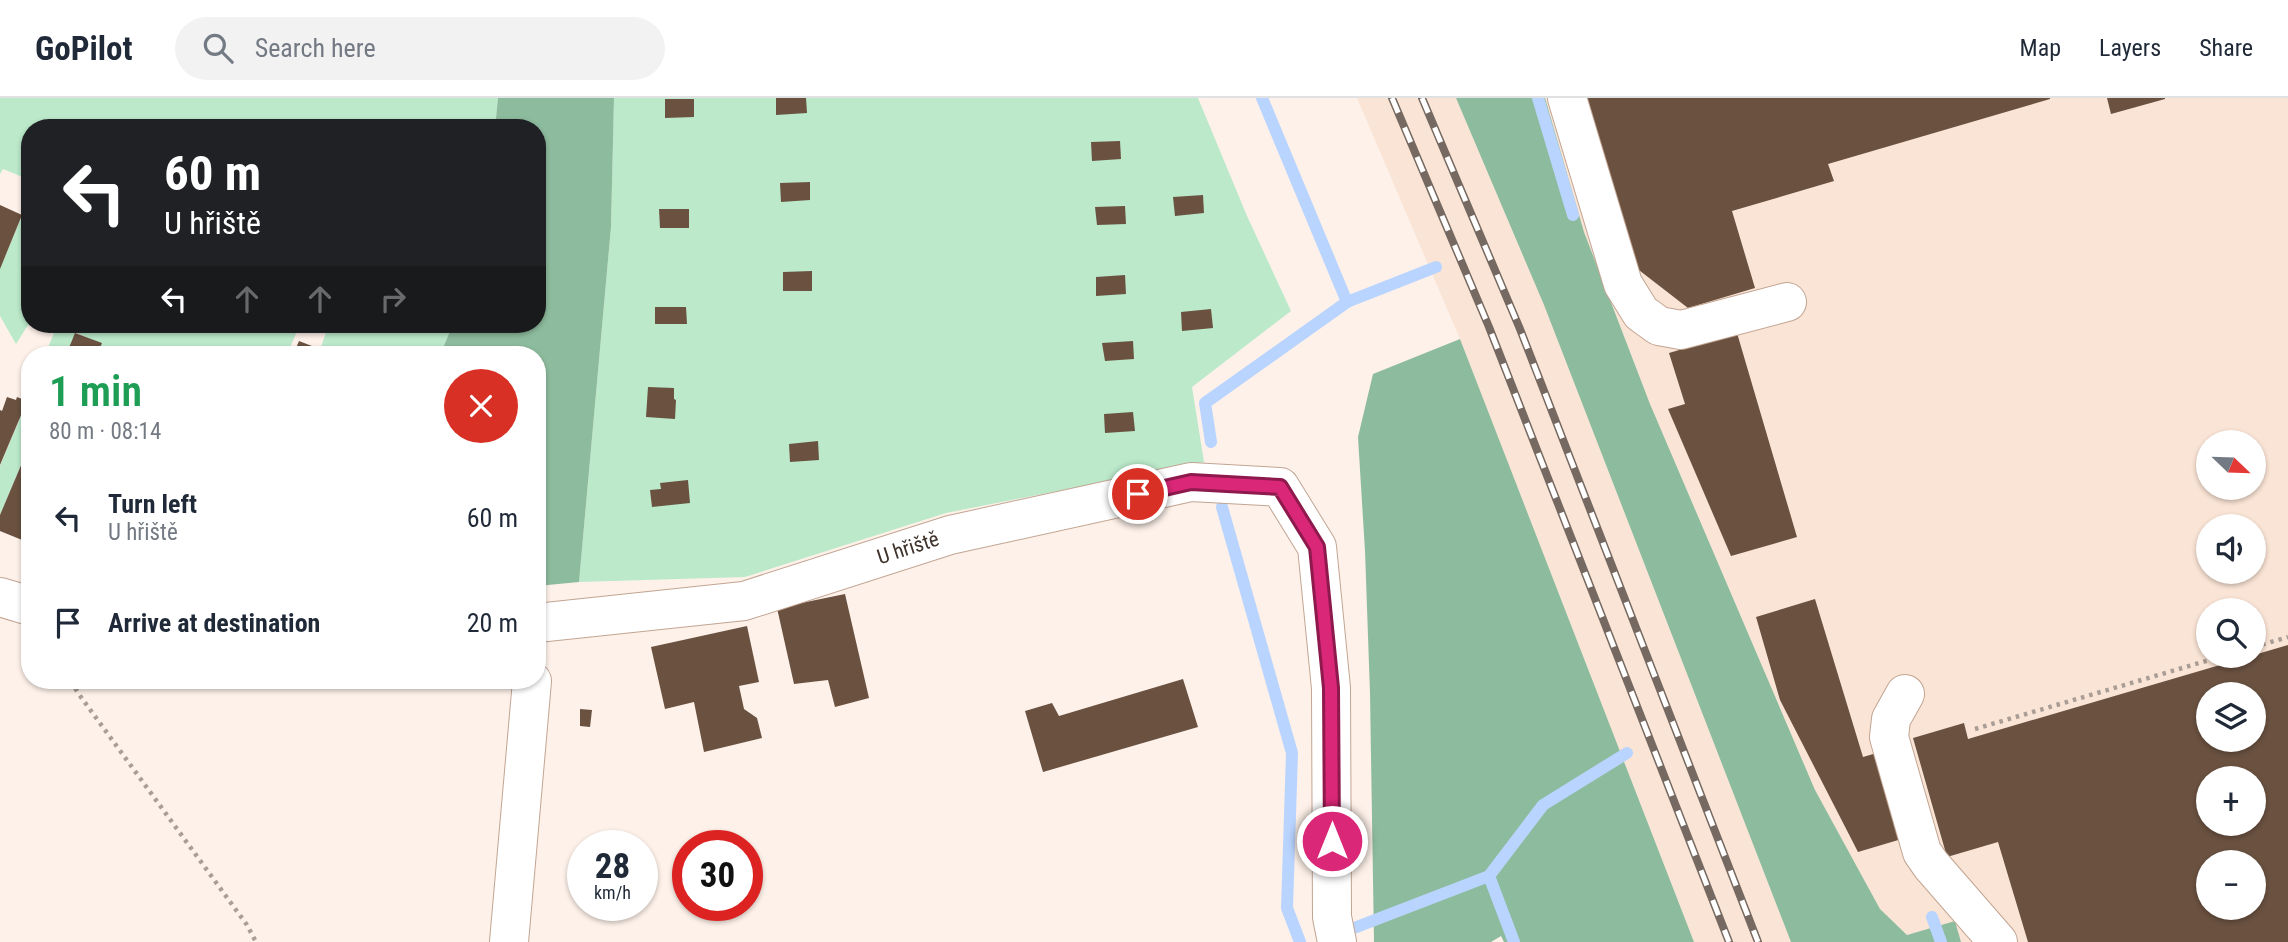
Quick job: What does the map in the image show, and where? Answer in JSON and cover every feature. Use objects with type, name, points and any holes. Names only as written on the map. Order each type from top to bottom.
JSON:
[{"type":"street","points":[[1567,98],[1623,284],[1641,313],[1659,326],[1681,330],[1787,302]]},
{"type":"street","name":"U hřiště","points":[[546,622],[744,601],[950,535],[1191,482],[1280,487],[1317,547],[1331,688],[1332,918],[1337,942]]},
{"type":"street","points":[[0,597],[21,603]]},
{"type":"street","points":[[509,942],[531,689]]},
{"type":"street","points":[[1905,694],[1891,719],[1889,737],[1922,852],[1998,942]]},
{"type":"path","points":[[2266,643],[2288,637]]},
{"type":"path","points":[[1975,729],[2196,664]]},
{"type":"path","points":[[76,689],[247,925],[256,942]]},
{"type":"shaded area","points":[[1357,98],[1456,98],[1544,305],[1791,942],[1694,942],[1460,339]]},
{"type":"shaded area","points":[[1545,98],[2288,98],[2288,942],[1961,942],[1955,921],[1907,935],[1880,909],[1815,790],[1650,404],[1584,232]]},
{"type":"green space","points":[[0,98],[498,98],[496,119],[21,119],[21,176],[3,169],[0,174]]},
{"type":"green space","points":[[498,98],[614,98],[611,227],[579,582],[546,585],[546,346],[444,346],[449,333],[546,333],[546,119],[496,119]]},
{"type":"green space","points":[[614,98],[1198,98],[1247,216],[1291,311],[1192,387],[1204,462],[946,513],[745,577],[579,582],[611,227]]},
{"type":"green space","points":[[1456,98],[1545,98],[1584,232],[1650,404],[1815,790],[1880,909],[1907,935],[1955,921],[1961,942],[1791,942],[1544,305]]},
{"type":"green space","points":[[21,218],[23,333],[16,344],[0,316],[0,258],[4,259]]},
{"type":"green space","points":[[54,333],[76,333],[70,346],[49,346]]},
{"type":"green space","points":[[76,333],[296,333],[291,346],[99,346],[100,343]]},
{"type":"green space","points":[[326,333],[449,333],[444,346],[321,346]]},
{"type":"green space","points":[[1460,339],[1694,942],[1504,942],[1501,936],[1491,942],[1374,942],[1370,693],[1358,437],[1373,374]]},
{"type":"green space","points":[[21,416],[21,465],[0,515],[0,466]]},
{"type":"building","points":[[776,98],[806,98],[807,113],[776,115]]},
{"type":"building","points":[[1585,98],[2050,99],[1828,164],[1834,181],[1732,211],[1755,288],[1688,308],[1635,267]]},
{"type":"building","points":[[2107,98],[2165,98],[2165,99],[2111,114]]},
{"type":"building","points":[[665,99],[694,99],[694,117],[665,118]]},
{"type":"building","points":[[1120,141],[1121,159],[1092,161],[1091,142]]},
{"type":"building","points":[[810,182],[810,200],[781,202],[780,183]]},
{"type":"building","points":[[1203,195],[1204,213],[1175,216],[1173,197]]},
{"type":"building","points":[[0,205],[21,215],[21,217],[0,269]]},
{"type":"building","points":[[1125,206],[1126,224],[1097,225],[1095,207]]},
{"type":"building","points":[[659,209],[689,209],[689,228],[660,228]]},
{"type":"building","points":[[812,271],[812,291],[783,291],[783,272]]},
{"type":"building","points":[[1125,275],[1126,294],[1096,296],[1096,277]]},
{"type":"building","points":[[655,307],[686,307],[687,324],[655,324]]},
{"type":"building","points":[[1211,309],[1213,328],[1182,331],[1181,312]]},
{"type":"building","points":[[75,333],[102,343],[101,346],[70,346]]},
{"type":"building","points":[[1737,333],[1797,537],[1731,556],[1668,409],[1685,404],[1669,353]]},
{"type":"building","points":[[299,341],[312,346],[297,346]]},
{"type":"building","points":[[1133,341],[1134,359],[1105,361],[1102,343]]},
{"type":"building","points":[[648,387],[674,388],[675,419],[646,417]]},
{"type":"building","points":[[7,397],[21,399],[21,415],[0,465],[0,410],[2,411]]},
{"type":"building","points":[[1133,412],[1135,431],[1105,433],[1104,414]]},
{"type":"building","points":[[818,441],[819,460],[790,462],[789,444]]},
{"type":"building","points":[[21,465],[21,540],[0,531],[0,515]]},
{"type":"building","points":[[688,480],[690,503],[652,507],[650,490],[661,489],[660,483]]},
{"type":"building","points":[[845,594],[869,698],[835,707],[828,680],[794,684],[777,608]]},
{"type":"building","points":[[1815,599],[1863,757],[1880,752],[1905,838],[1858,852],[1780,700],[1756,617]]},
{"type":"building","points":[[747,626],[759,682],[739,686],[744,709],[757,718],[762,738],[704,752],[694,702],[665,709],[651,647]]},
{"type":"building","points":[[2288,645],[2288,942],[2028,942],[1998,842],[1947,857],[1913,738],[1964,723],[1968,739],[2210,668],[2266,668],[2266,651]]},
{"type":"building","points":[[1183,679],[1198,727],[1043,772],[1025,711],[1052,703],[1059,716]]},
{"type":"building","points":[[580,709],[592,710],[590,727],[580,726]]},
{"type":"waterway","points":[[1211,442],[1205,403],[1347,302],[1262,98]]},
{"type":"waterway","points":[[1538,98],[1573,215]]},
{"type":"waterway","points":[[1347,302],[1436,267]]},
{"type":"waterway","points":[[1222,507],[1292,753],[1287,908],[1300,942]]},
{"type":"waterway","points":[[1341,933],[1489,876],[1543,805],[1627,753]]},
{"type":"waterway","points":[[1489,876],[1514,942]]},
{"type":"waterway","points":[[1932,917],[1941,942]]},
{"type":"railway","points":[[1392,98],[1489,327],[1729,942]]},
{"type":"railway","points":[[1422,98],[1520,329],[1758,942]]},
{"type":"route","points":[[1138,494],[1191,482],[1280,487],[1317,547],[1331,688],[1332,841]]}]
